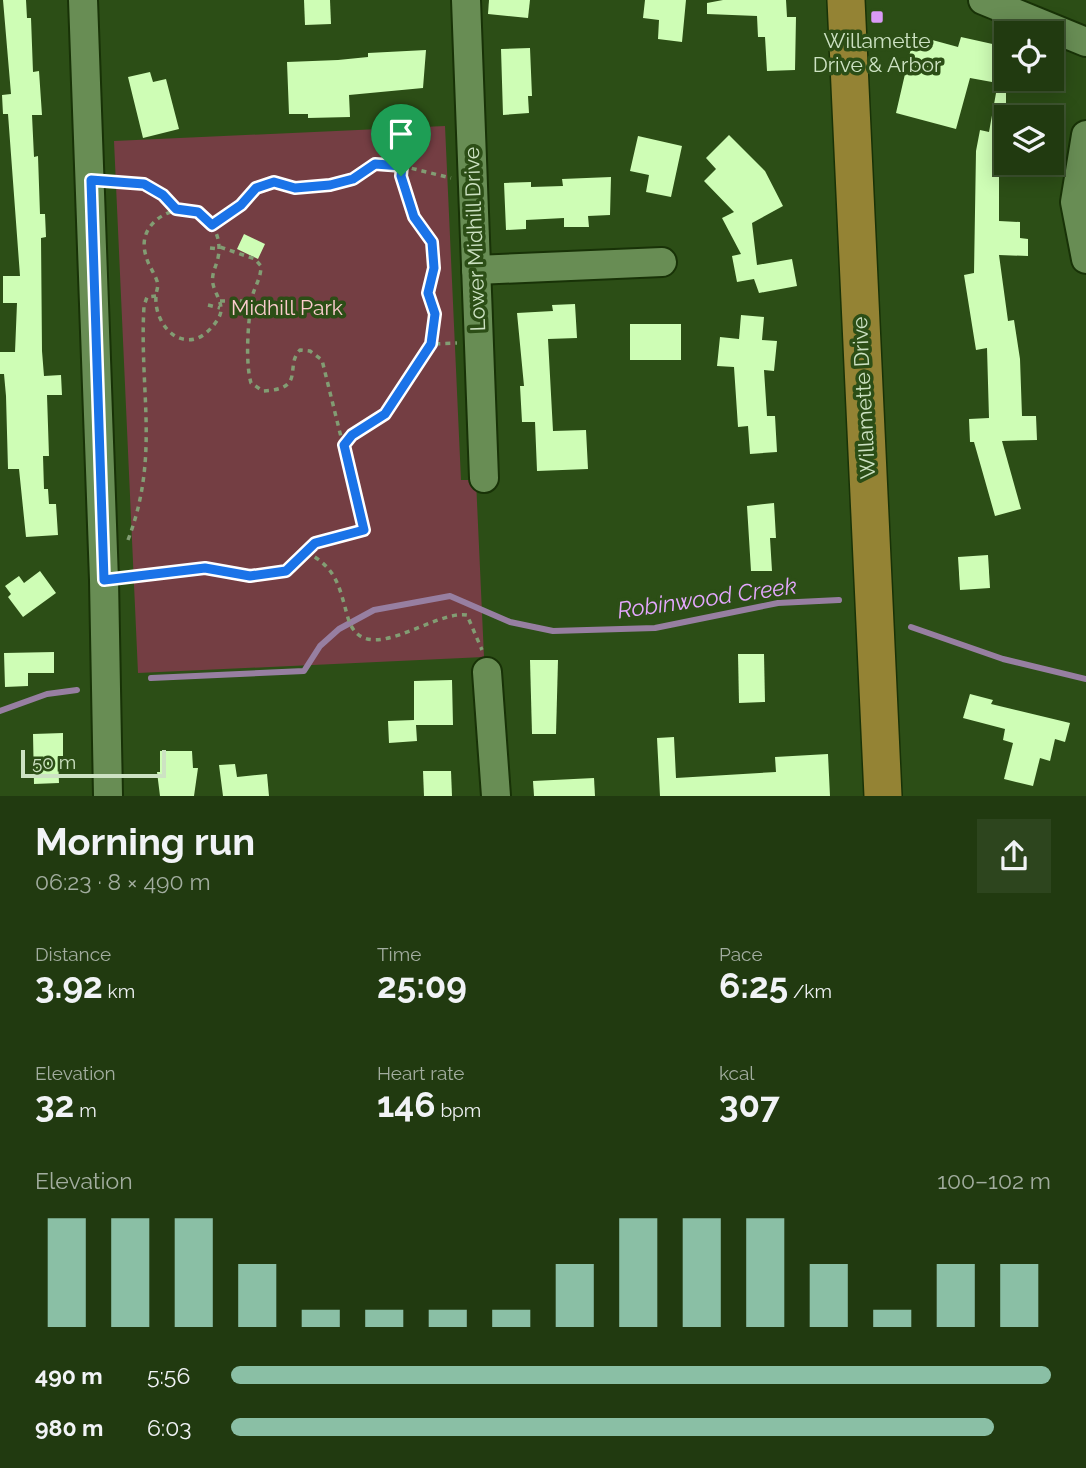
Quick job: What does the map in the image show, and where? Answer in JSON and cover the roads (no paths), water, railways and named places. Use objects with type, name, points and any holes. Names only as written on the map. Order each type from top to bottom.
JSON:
[{"type":"main road","name":"Willamette Drive","points":[[846,0],[883,796]]},
{"type":"street","points":[[83,0],[104,580],[108,796]]},
{"type":"street","name":"Lower Midhill Drive","points":[[466,0],[484,478]]},
{"type":"street","points":[[983,0],[1086,42]]},
{"type":"street","points":[[1086,135],[1075,202],[1086,259]]},
{"type":"street","points":[[476,270],[662,262]]},
{"type":"street","points":[[484,659],[496,796]]},
{"type":"waterway","name":"Robinwood Creek","points":[[151,678],[304,671],[320,646],[339,629],[374,610],[450,596],[510,622],[553,631],[655,628],[778,603],[839,600]]},
{"type":"waterway","name":"Robinwood Creek","points":[[911,627],[1003,659],[1086,679]]},
{"type":"waterway","name":"Robinwood Creek","points":[[0,711],[47,694],[77,690]]},
{"type":"place","name":"Willamette Drive & Arbor","points":[[877,17]]},
{"type":"park label","name":"Midhill Park","points":[[287,308]]}]
